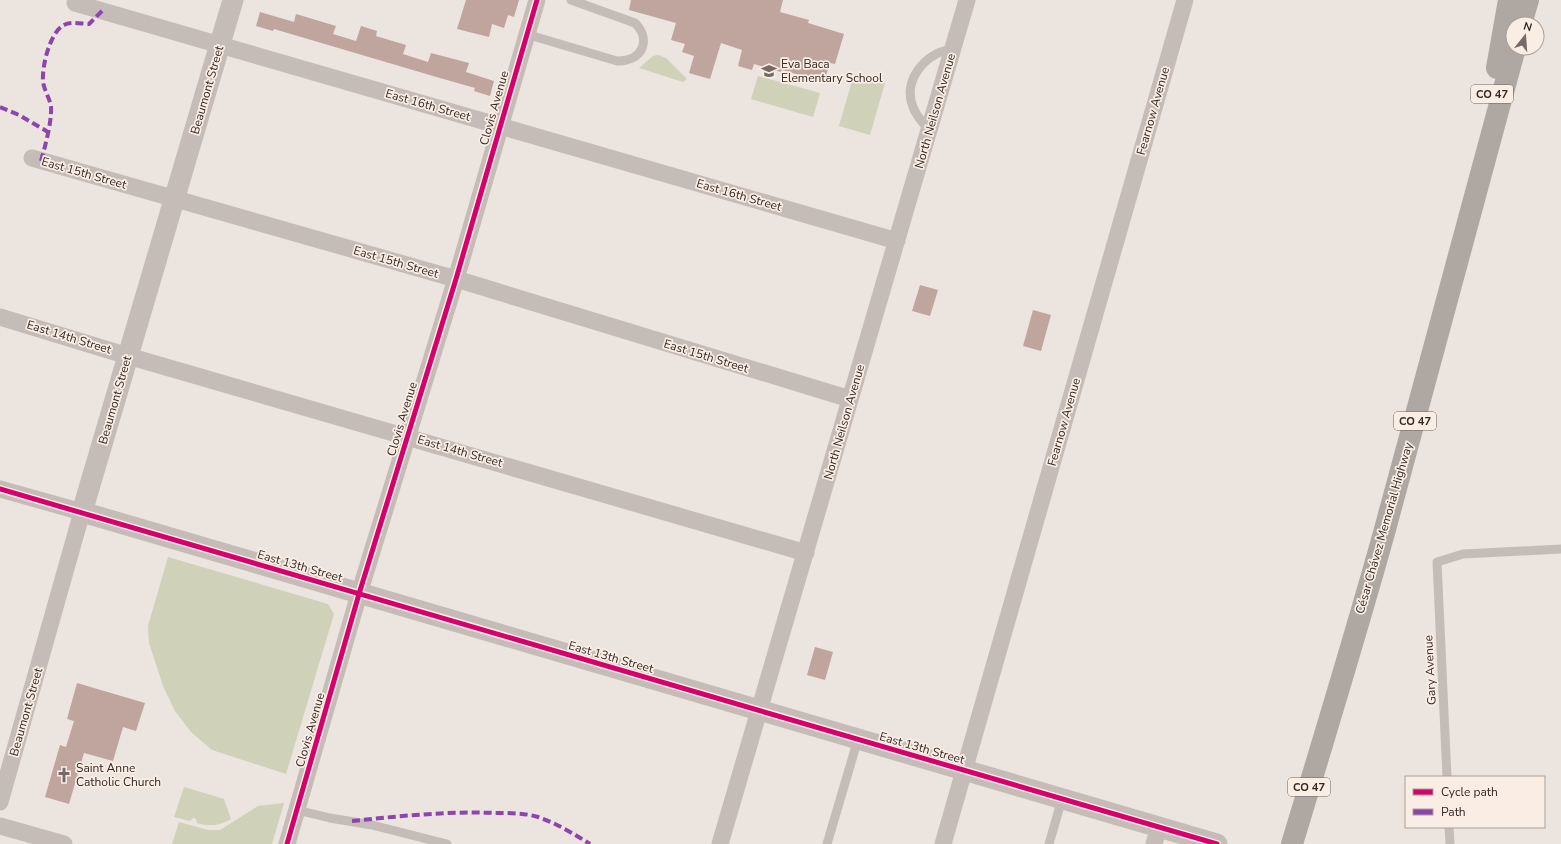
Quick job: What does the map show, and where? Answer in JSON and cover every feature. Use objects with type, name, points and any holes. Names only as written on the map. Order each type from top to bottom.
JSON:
[{"type":"highway","name":"César Chávez Memorial Highway","points":[[1476,188],[1509,0]]},
{"type":"highway","points":[[1523,16],[1528,0]]},
{"type":"highway","name":"César Chávez Memorial Highway","points":[[1292,844],[1386,527],[1476,188],[1513,56]]},
{"type":"street","name":"Beaumont Street","points":[[0,802],[82,512],[233,0]]},
{"type":"street","name":"Clovis Avenue","points":[[287,844],[359,594],[456,279],[499,126],[537,0]]},
{"type":"street","name":"North Neilson Avenue","points":[[720,844],[967,0]]},
{"type":"street","name":"Fearnow Avenue","points":[[943,844],[1185,0]]},
{"type":"street","name":"East 16th Street","points":[[75,3],[897,241]]},
{"type":"street","name":"East 15th Street","points":[[32,158],[456,279],[850,399]]},
{"type":"street","name":"East 14th Street","points":[[0,316],[128,356],[806,552]]},
{"type":"street","name":"East 13th Street","points":[[0,488],[1062,799],[1156,836],[1217,844]]},
{"type":"street","points":[[0,826],[64,844]]},
{"type":"lane","points":[[526,34],[617,61],[629,60],[636,57],[643,44],[641,28],[634,22],[585,2],[571,0]]},
{"type":"lane","points":[[929,130],[918,117],[913,108],[910,97],[910,85],[916,72],[925,60],[939,52],[953,49]]},
{"type":"lane","name":"Gary Avenue","points":[[1447,776],[1437,562],[1463,554],[1561,549]]},
{"type":"lane","points":[[828,844],[858,739]]},
{"type":"lane","points":[[1049,844],[1062,799]]},
{"type":"lane","points":[[297,810],[372,825],[447,844]]},
{"type":"lane","points":[[1449,828],[1450,844]]},
{"type":"green space","points":[[658,55],[666,58],[687,79],[683,82],[639,68],[653,56]]},
{"type":"green space","points":[[854,74],[885,83],[870,135],[839,126]]},
{"type":"green space","points":[[758,76],[820,93],[813,117],[751,99]]},
{"type":"green space","points":[[168,557],[328,604],[334,614],[286,774],[212,750],[191,732],[175,711],[163,686],[149,643],[148,626]]},
{"type":"green space","points":[[184,787],[224,799],[231,819],[218,824],[206,825],[197,823],[196,819],[193,818],[190,821],[174,817]]},
{"type":"green space","points":[[284,803],[272,844],[172,844],[179,822],[208,830],[220,830],[258,806]]},
{"type":"building","points":[[466,0],[519,0],[514,17],[508,15],[504,28],[492,24],[489,37],[457,29]]},
{"type":"building","points":[[631,0],[783,0],[780,12],[809,20],[808,23],[844,34],[835,64],[830,63],[824,82],[754,64],[752,70],[738,66],[742,50],[721,43],[710,79],[689,73],[694,56],[682,52],[685,44],[671,40],[676,23],[629,10]]},
{"type":"building","points":[[260,12],[294,22],[296,14],[336,26],[333,34],[356,41],[361,26],[377,31],[376,36],[406,45],[403,54],[428,62],[431,53],[469,63],[466,72],[494,81],[490,96],[474,91],[475,88],[274,29],[273,31],[256,26]]},
{"type":"building","points":[[920,285],[938,290],[930,316],[912,311]]},
{"type":"building","points":[[1033,310],[1051,315],[1041,351],[1023,346]]},
{"type":"building","points":[[815,647],[833,652],[825,680],[807,675]]},
{"type":"building","points":[[77,683],[145,703],[136,731],[123,727],[113,761],[84,753],[69,804],[45,797],[60,745],[66,747],[74,721],[67,719]]},
{"type":"marked path","points":[[41,161],[48,134],[51,113],[51,107],[43,80],[44,66],[51,42],[59,29],[64,25],[73,23],[89,24],[102,11]]},
{"type":"marked path","points":[[0,107],[19,115],[48,132]]},
{"type":"marked path","points":[[352,821],[442,813],[523,814],[538,817],[551,822],[590,844]]},
{"type":"cycle path","points":[[287,844],[359,594],[456,279],[537,0]]},
{"type":"cycle path","points":[[0,489],[1217,844]]},
{"type":"place","name":"Eva Baca Elementary School","points":[[769,71]]},
{"type":"place","name":"Saint Anne Catholic Church","points":[[64,775]]}]
